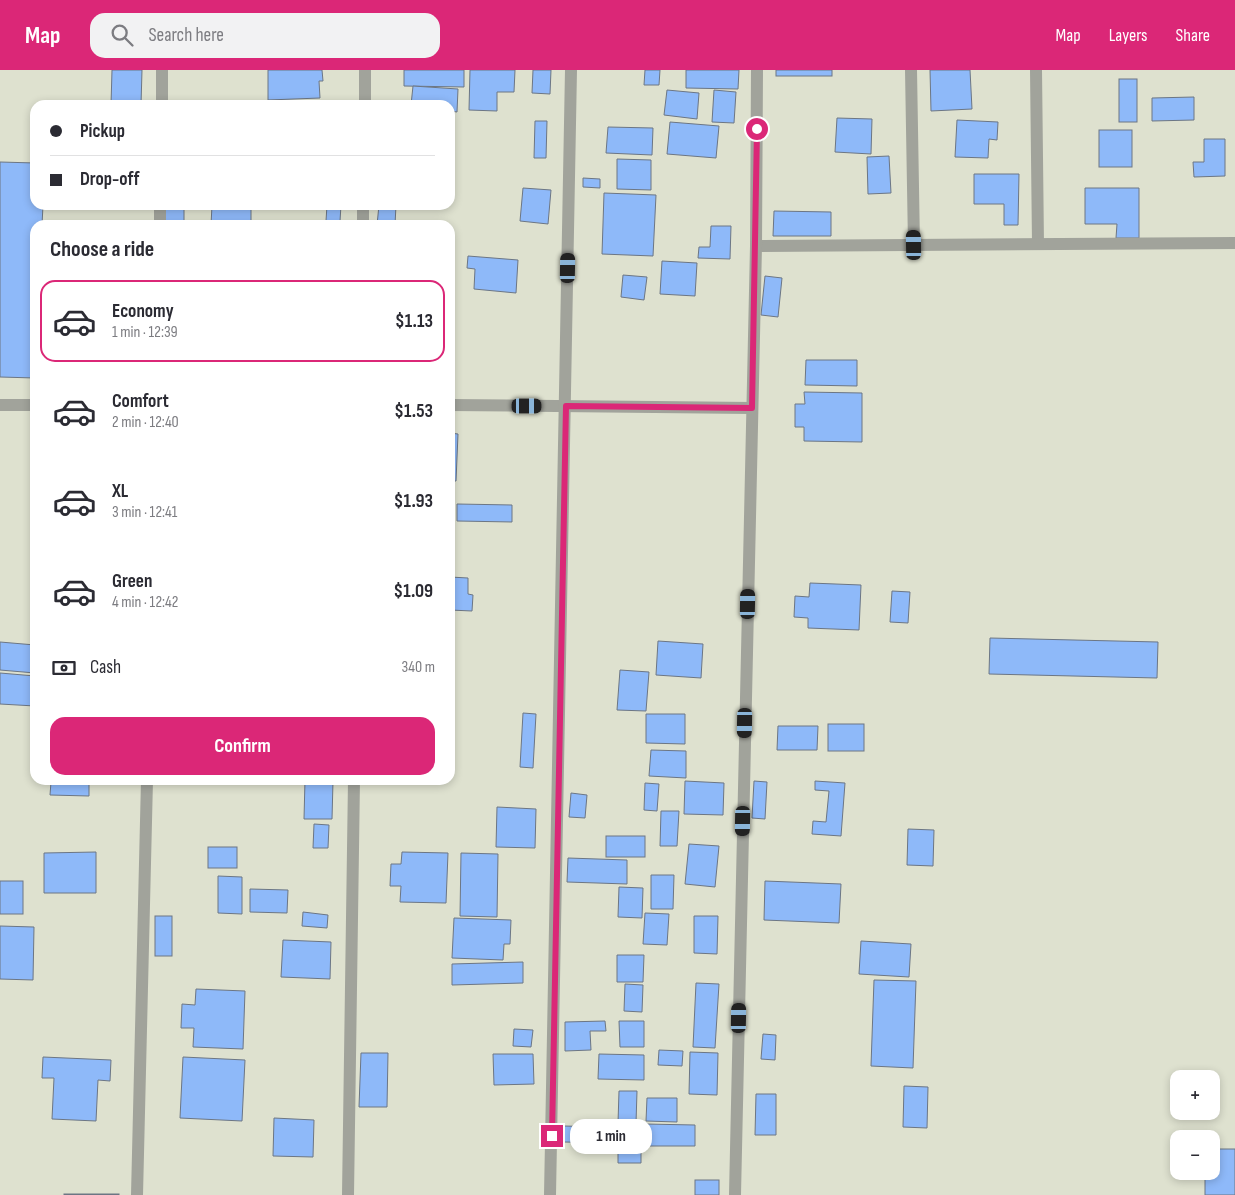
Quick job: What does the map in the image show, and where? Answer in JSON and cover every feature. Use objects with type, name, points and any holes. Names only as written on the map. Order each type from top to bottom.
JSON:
[{"type":"street","points":[[162,70],[162,100]]},
{"type":"street","points":[[365,70],[365,100]]},
{"type":"street","points":[[550,1195],[571,70]]},
{"type":"street","points":[[735,1195],[756,246],[757,70]]},
{"type":"street","points":[[911,70],[914,245]]},
{"type":"street","points":[[1036,70],[1038,244]]},
{"type":"street","points":[[756,246],[1235,243]]},
{"type":"street","points":[[0,405],[30,405]]},
{"type":"street","points":[[455,405],[752,408]]},
{"type":"street","points":[[137,1195],[147,785]]},
{"type":"street","points":[[348,1195],[354,785]]},
{"type":"building","points":[[112,70],[142,70],[141,100],[111,100]]},
{"type":"building","points":[[268,70],[322,70],[323,81],[319,81],[320,98],[268,100]]},
{"type":"building","points":[[404,70],[464,70],[464,87],[404,86]]},
{"type":"building","points":[[470,70],[515,70],[514,92],[497,92],[497,111],[469,110]]},
{"type":"building","points":[[533,70],[551,70],[550,94],[532,93]]},
{"type":"building","points":[[645,70],[660,70],[659,85],[644,85]]},
{"type":"building","points":[[686,70],[739,70],[738,89],[686,88]]},
{"type":"building","points":[[776,70],[832,70],[832,76],[776,76]]},
{"type":"building","points":[[930,70],[970,70],[972,109],[931,111]]},
{"type":"building","points":[[1119,79],[1137,79],[1137,122],[1119,122]]},
{"type":"building","points":[[413,86],[458,89],[457,112],[455,112],[455,100],[412,100]]},
{"type":"building","points":[[667,90],[699,93],[697,119],[664,115]]},
{"type":"building","points":[[714,90],[736,92],[734,123],[712,122]]},
{"type":"building","points":[[1194,97],[1194,120],[1152,121],[1152,98]]},
{"type":"building","points":[[837,118],[872,119],[871,154],[835,152]]},
{"type":"building","points":[[957,120],[998,122],[997,140],[989,139],[988,158],[955,157]]},
{"type":"building","points":[[535,121],[547,121],[546,158],[534,158]]},
{"type":"building","points":[[670,122],[719,126],[716,158],[667,154]]},
{"type":"building","points":[[608,127],[653,128],[652,155],[606,153]]},
{"type":"building","points":[[1099,130],[1132,130],[1132,167],[1099,167]]},
{"type":"building","points":[[1204,139],[1225,139],[1225,176],[1194,177],[1193,162],[1204,162]]},
{"type":"building","points":[[889,156],[891,193],[868,194],[867,157]]},
{"type":"building","points":[[617,159],[651,160],[651,190],[617,189]]},
{"type":"building","points":[[0,162],[30,163],[30,210],[43,210],[42,220],[30,220],[30,378],[0,377]]},
{"type":"building","points":[[974,174],[1019,174],[1018,225],[1004,225],[1004,204],[974,204]]},
{"type":"building","points":[[583,178],[600,179],[600,188],[583,187]]},
{"type":"building","points":[[523,188],[551,190],[548,224],[520,221]]},
{"type":"building","points":[[1085,188],[1139,188],[1139,238],[1116,238],[1117,224],[1085,224]]},
{"type":"building","points":[[604,193],[656,195],[653,256],[602,254]]},
{"type":"building","points":[[164,210],[184,210],[184,220],[163,220]]},
{"type":"building","points":[[212,210],[251,210],[251,220],[211,220]]},
{"type":"building","points":[[327,210],[341,210],[340,220],[326,220]]},
{"type":"building","points":[[378,210],[396,210],[395,220],[378,220]]},
{"type":"building","points":[[774,211],[831,212],[831,236],[773,236]]},
{"type":"building","points":[[711,226],[731,226],[730,259],[698,258],[699,247],[710,247]]},
{"type":"building","points":[[468,256],[518,260],[516,293],[474,289],[475,269],[467,268]]},
{"type":"building","points":[[662,261],[697,263],[695,296],[660,294]]},
{"type":"building","points":[[623,275],[647,277],[644,300],[621,297]]},
{"type":"building","points":[[765,276],[782,278],[778,317],[761,315]]},
{"type":"building","points":[[806,360],[857,360],[857,386],[805,385]]},
{"type":"building","points":[[804,392],[862,393],[862,442],[804,441],[804,427],[795,427],[795,404],[805,404]]},
{"type":"building","points":[[455,434],[458,434],[455,481]]},
{"type":"building","points":[[457,504],[512,505],[512,522],[457,521]]},
{"type":"building","points":[[455,577],[468,578],[468,594],[473,595],[472,611],[455,610]]},
{"type":"building","points":[[810,583],[861,585],[859,630],[808,628],[808,618],[794,617],[795,596],[809,597]]},
{"type":"building","points":[[892,591],[910,592],[908,623],[890,622]]},
{"type":"building","points":[[990,638],[1158,642],[1157,678],[989,674]]},
{"type":"building","points":[[658,641],[703,644],[701,678],[656,675]]},
{"type":"building","points":[[0,642],[30,645],[30,673],[0,670]]},
{"type":"building","points":[[620,670],[649,672],[646,711],[617,710]]},
{"type":"building","points":[[0,673],[30,676],[30,706],[0,704]]},
{"type":"building","points":[[523,713],[536,714],[533,768],[520,767]]},
{"type":"building","points":[[646,714],[685,714],[685,744],[646,743]]},
{"type":"building","points":[[828,724],[864,724],[864,751],[828,751]]},
{"type":"building","points":[[778,726],[818,726],[817,750],[777,750]]},
{"type":"building","points":[[651,750],[686,751],[686,778],[649,776]]},
{"type":"building","points":[[685,781],[724,783],[723,815],[684,814]]},
{"type":"building","points":[[754,781],[767,782],[765,819],[752,818]]},
{"type":"building","points":[[815,781],[845,783],[841,836],[812,834],[813,821],[826,822],[829,791],[815,790]]},
{"type":"building","points":[[645,783],[659,784],[657,811],[644,810]]},
{"type":"building","points":[[51,785],[89,785],[89,796],[50,795]]},
{"type":"building","points":[[305,785],[333,785],[332,819],[304,819]]},
{"type":"building","points":[[571,793],[587,795],[585,818],[569,817]]},
{"type":"building","points":[[497,807],[536,809],[535,848],[496,847]]},
{"type":"building","points":[[661,811],[679,811],[677,846],[660,846]]},
{"type":"building","points":[[314,824],[329,825],[328,848],[313,848]]},
{"type":"building","points":[[908,829],[934,830],[933,866],[907,865]]},
{"type":"building","points":[[606,836],[645,836],[645,857],[606,857]]},
{"type":"building","points":[[689,844],[719,846],[715,887],[685,884]]},
{"type":"building","points":[[208,847],[237,847],[237,868],[208,868]]},
{"type":"building","points":[[96,852],[96,893],[44,893],[44,853]]},
{"type":"building","points":[[402,852],[448,853],[446,903],[400,902],[401,886],[390,886],[391,864],[401,864]]},
{"type":"building","points":[[461,853],[498,854],[497,917],[460,916]]},
{"type":"building","points":[[568,858],[627,860],[627,884],[567,882]]},
{"type":"building","points":[[651,875],[674,875],[673,909],[651,909]]},
{"type":"building","points":[[218,876],[242,877],[242,914],[218,913]]},
{"type":"building","points":[[0,881],[23,881],[23,914],[0,914]]},
{"type":"building","points":[[765,881],[841,884],[839,923],[764,920]]},
{"type":"building","points":[[619,887],[643,888],[642,918],[618,917]]},
{"type":"building","points":[[250,889],[288,890],[287,913],[250,912]]},
{"type":"building","points":[[303,912],[328,915],[327,928],[302,926]]},
{"type":"building","points":[[645,913],[669,914],[667,945],[643,944]]},
{"type":"building","points":[[155,916],[172,916],[172,956],[155,956]]},
{"type":"building","points":[[694,916],[718,916],[717,954],[694,953]]},
{"type":"building","points":[[454,918],[511,920],[510,944],[504,944],[503,960],[452,958]]},
{"type":"building","points":[[0,926],[34,927],[33,980],[0,979]]},
{"type":"building","points":[[283,940],[331,942],[330,979],[281,977]]},
{"type":"building","points":[[861,941],[911,944],[909,977],[859,974]]},
{"type":"building","points":[[617,955],[644,955],[643,982],[617,982]]},
{"type":"building","points":[[523,962],[523,983],[452,985],[452,964]]},
{"type":"building","points":[[874,980],[916,981],[913,1068],[871,1066]]},
{"type":"building","points":[[696,983],[719,984],[715,1048],[693,1047]]},
{"type":"building","points":[[625,984],[643,985],[642,1012],[624,1011]]},
{"type":"building","points":[[196,989],[245,991],[243,1049],[193,1047],[194,1028],[181,1028],[182,1004],[195,1005]]},
{"type":"building","points":[[605,1021],[606,1031],[590,1031],[591,1050],[565,1051],[565,1022]]},
{"type":"building","points":[[619,1021],[644,1021],[644,1047],[620,1047]]},
{"type":"building","points":[[514,1029],[533,1030],[531,1047],[513,1046]]},
{"type":"building","points":[[763,1034],[776,1035],[775,1060],[761,1059]]},
{"type":"building","points":[[659,1050],[683,1051],[682,1066],[658,1065]]},
{"type":"building","points":[[690,1052],[718,1053],[717,1095],[689,1094]]},
{"type":"building","points":[[361,1053],[388,1053],[387,1107],[359,1107]]},
{"type":"building","points":[[493,1054],[533,1054],[534,1084],[494,1085]]},
{"type":"building","points":[[599,1054],[644,1055],[644,1080],[598,1079]]},
{"type":"building","points":[[43,1057],[111,1060],[110,1081],[98,1080],[96,1121],[52,1119],[54,1078],[42,1078]]},
{"type":"building","points":[[183,1057],[245,1060],[242,1121],[180,1118]]},
{"type":"building","points":[[904,1086],[928,1087],[927,1128],[903,1127]]},
{"type":"building","points":[[619,1091],[637,1091],[636,1123],[618,1123]]},
{"type":"building","points":[[756,1094],[776,1094],[776,1135],[755,1135]]},
{"type":"building","points":[[647,1098],[677,1098],[677,1122],[646,1121]]},
{"type":"building","points":[[274,1118],[314,1120],[313,1157],[273,1156]]},
{"type":"building","points":[[645,1124],[695,1125],[695,1146],[645,1146]]},
{"type":"building","points":[[564,1126],[641,1128],[641,1163],[618,1163],[618,1143],[564,1142]]},
{"type":"building","points":[[1220,1149],[1235,1149],[1235,1195],[1205,1195],[1205,1180],[1220,1180]]},
{"type":"building","points":[[695,1180],[719,1180],[719,1195],[695,1195]]},
{"type":"building","points":[[119,1194],[119,1195],[64,1195]]},
{"type":"route","points":[[552,1136],[566,406],[752,408],[757,129]]}]
